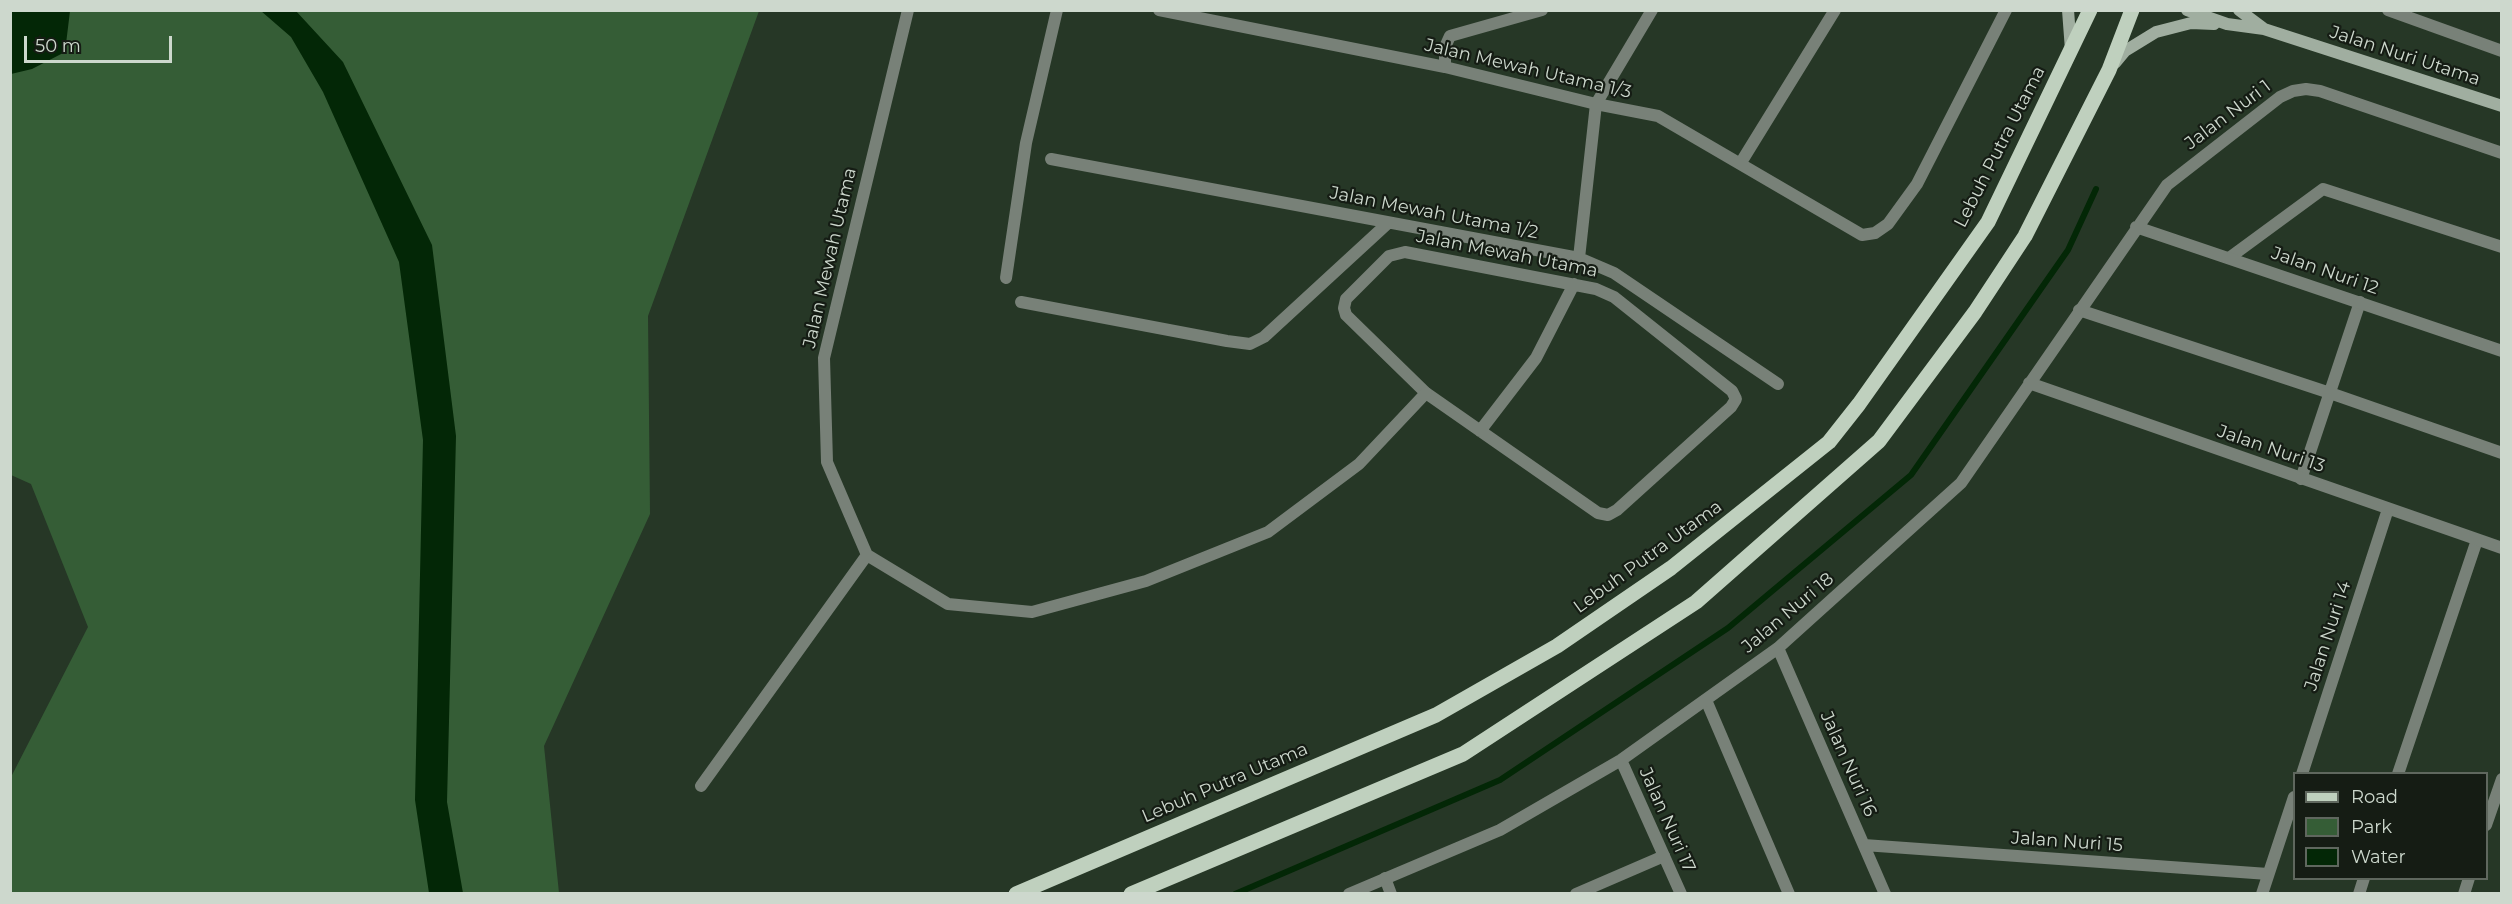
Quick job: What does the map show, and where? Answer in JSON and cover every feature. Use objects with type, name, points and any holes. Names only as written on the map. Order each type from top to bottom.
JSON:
[{"type":"main road","name":"Lebuh Putra Utama","points":[[1016,894],[1436,715],[1557,646],[1690,554],[1829,442],[1859,404],[1988,222],[2090,10]]},
{"type":"main road","points":[[1131,894],[1463,754],[1695,602],[1879,441],[1975,312],[2025,236],[2109,70],[2132,10]]},
{"type":"street","name":"Jalan Mewah Utama","points":[[867,555],[827,462],[824,358],[908,10]]},
{"type":"street","points":[[1006,278],[1026,143],[1057,10]]},
{"type":"street","name":"Jalan Mewah Utama 1/3","points":[[1159,10],[1445,67],[1596,104],[1658,116],[1862,235],[1875,233],[1888,224],[1917,184],[2006,10]]},
{"type":"street","points":[[1445,67],[1445,47],[1450,36],[1542,10]]},
{"type":"street","points":[[1579,258],[1596,104],[1652,10]]},
{"type":"street","points":[[1740,164],[1836,10]]},
{"type":"street","points":[[2068,10],[2071,51]]},
{"type":"street","name":"Jalan Nuri Utama","points":[[2187,10],[2227,24],[2264,29],[2502,106]]},
{"type":"street","name":"Jalan Nuri Utama","points":[[2239,10],[2264,29]]},
{"type":"street","points":[[2388,10],[2502,51]]},
{"type":"street","points":[[2109,70],[2125,51],[2156,32],[2191,23],[2227,24]]},
{"type":"street","name":"Jalan Nuri 1","points":[[2136,227],[2167,185],[2280,97],[2293,91],[2306,89],[2320,91],[2502,153]]},
{"type":"street","name":"Jalan Mewah Utama 1/2","points":[[1051,159],[1579,258],[1614,273],[1778,384]]},
{"type":"street","points":[[2229,258],[2323,189],[2502,247]]},
{"type":"street","points":[[1021,302],[1250,344],[1264,337],[1388,222]]},
{"type":"street","name":"Jalan Nuri 12","points":[[2136,227],[2502,351]]},
{"type":"street","name":"Jalan Nuri 18","points":[[1349,894],[1500,830],[1621,760],[1778,648],[1960,483],[2136,227]]},
{"type":"street","name":"Jalan Mewah Utama","points":[[1405,252],[1574,284],[1596,289],[1623,304],[1732,392],[1736,399],[1731,407],[1617,510],[1608,515],[1598,513],[1426,393],[1346,315],[1344,309],[1346,298],[1389,256],[1405,252]]},
{"type":"street","points":[[1480,431],[1536,358],[1574,284]]},
{"type":"street","points":[[2301,478],[2360,302]]},
{"type":"street","points":[[2079,310],[2502,453]]},
{"type":"street","name":"Jalan Nuri 13","points":[[2029,384],[2502,548]]},
{"type":"street","points":[[700,786],[867,555],[948,604],[1032,612],[1146,581],[1268,532],[1359,464],[1426,393]]},
{"type":"street","name":"Jalan Nuri 14","points":[[2303,772],[2388,509]]},
{"type":"street","points":[[2399,772],[2476,540]]},
{"type":"street","name":"Jalan Nuri 16","points":[[1778,648],[1885,894]]},
{"type":"street","points":[[1706,700],[1789,894]]},
{"type":"street","name":"Jalan Nuri 17","points":[[1621,760],[1681,894]]},
{"type":"street","points":[[2488,822],[2502,780]]},
{"type":"street","points":[[2262,894],[2293,803]]},
{"type":"street","name":"Jalan Nuri 15","points":[[1864,845],[2268,874]]},
{"type":"street","points":[[1576,894],[1664,856]]},
{"type":"street","points":[[1385,878],[1391,894]]},
{"type":"green space","points":[[11,11],[759,11],[648,316],[650,514],[544,746],[559,893],[11,893],[11,777],[88,627],[31,484],[11,475]]},
{"type":"water","points":[[10,11],[70,11],[65,52],[32,69],[11,74]]},
{"type":"water","points":[[261,11],[296,11],[343,62],[432,245],[456,436],[447,802],[463,893],[429,893],[415,800],[423,440],[399,262],[323,92],[291,37]]},
{"type":"waterway","points":[[1235,894],[1500,780],[1728,628],[1911,475],[2068,250],[2096,189]]}]
